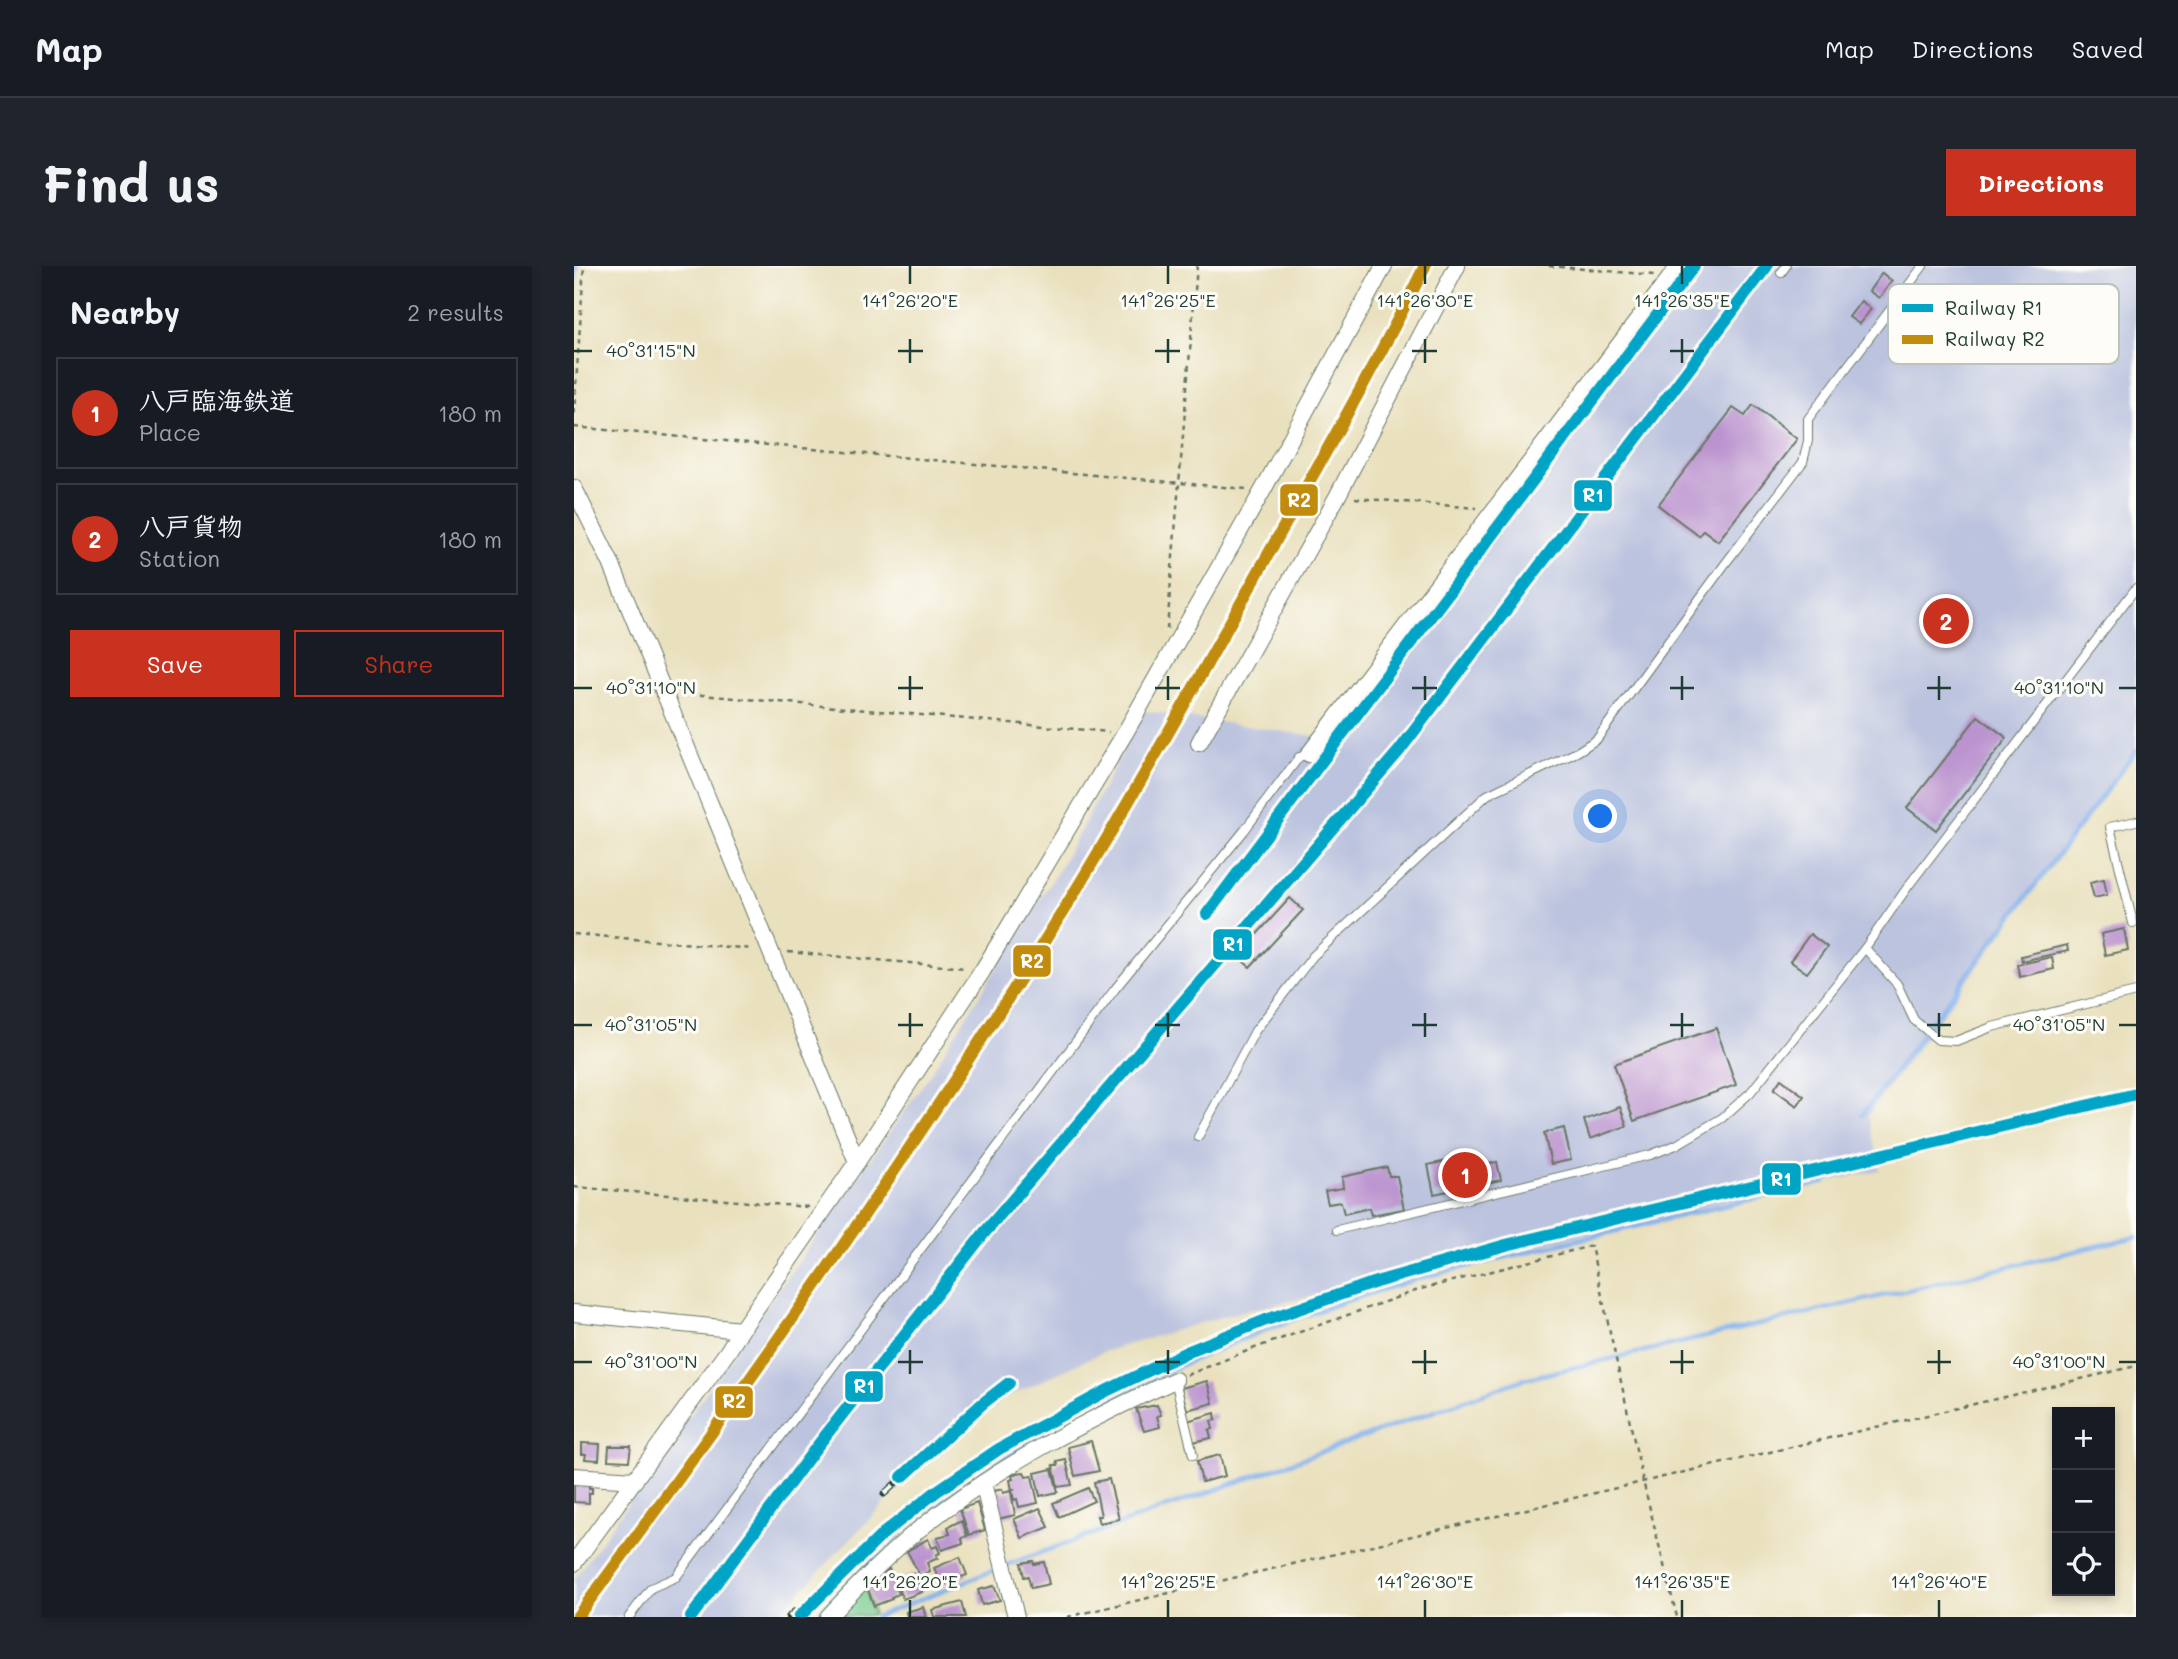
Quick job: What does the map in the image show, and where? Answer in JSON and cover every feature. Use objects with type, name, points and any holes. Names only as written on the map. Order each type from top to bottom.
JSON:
[{"type":"street","points":[[574,1563],[728,1351],[857,1163],[983,970],[1125,733],[1263,491],[1384,266]]},
{"type":"street","points":[[1199,743],[1337,496],[1457,266]]},
{"type":"street","points":[[1309,754],[1675,272]]},
{"type":"street","points":[[574,488],[611,564],[857,1163]]},
{"type":"street","points":[[574,1313],[741,1330]]},
{"type":"street","points":[[828,1617],[870,1573],[916,1532],[983,1483],[1056,1438],[1175,1380]]},
{"type":"street","points":[[574,1476],[635,1480]]},
{"type":"street","points":[[983,1483],[1016,1617]]},
{"type":"lane","points":[[1909,284],[1923,266]]},
{"type":"lane","points":[[1198,1136],[1255,1031],[1313,956],[1487,795],[1577,752],[1597,739],[1803,462],[1808,440],[1808,419],[1888,313]]},
{"type":"lane","points":[[1337,1230],[1650,1155],[1676,1144],[1721,1118],[1750,1093],[1800,1033],[1909,885],[2136,588]]},
{"type":"lane","points":[[629,1617],[651,1588],[676,1577],[1115,989],[1244,831],[1299,757],[1309,754]]},
{"type":"lane","points":[[2133,923],[2110,827],[2136,821]]},
{"type":"lane","points":[[1865,948],[1897,984],[1914,1020],[1938,1040],[1956,1041],[1992,1027],[2136,992]]},
{"type":"lane","points":[[1175,1380],[1193,1455]]},
{"type":"path","points":[[574,414],[584,266]]},
{"type":"path","points":[[1166,636],[1196,266]]},
{"type":"path","points":[[1549,266],[1675,272]]},
{"type":"path","points":[[574,427],[1263,491]]},
{"type":"path","points":[[1337,496],[1495,510]]},
{"type":"path","points":[[663,692],[1125,733]]},
{"type":"path","points":[[574,1187],[825,1209]]},
{"type":"path","points":[[1175,1380],[1252,1349],[1421,1289],[1591,1246],[1676,1617]]},
{"type":"path","points":[[1067,1617],[2136,1366]]},
{"type":"shaded area","points":[[1690,266],[2136,266],[2136,753],[1868,1115],[1880,1170],[1227,1315],[1103,1352],[1001,1400],[918,1468],[776,1617],[574,1617],[574,1580],[927,1079],[1059,869],[1145,711],[1334,739]]},
{"type":"green space","points":[[865,1587],[874,1615],[837,1617]]},
{"type":"building","points":[[1882,273],[1892,281],[1879,298],[1869,291]]},
{"type":"building","points":[[1861,301],[1871,309],[1859,324],[1849,317]]},
{"type":"building","points":[[1753,405],[1797,439],[1718,541],[1703,530],[1699,536],[1658,505],[1733,408],[1745,416]]},
{"type":"building","points":[[1978,716],[2007,738],[1936,830],[1907,808]]},
{"type":"building","points":[[2104,879],[2107,895],[2094,898],[2090,882]]},
{"type":"building","points":[[1290,898],[1303,910],[1250,967],[1237,956]]},
{"type":"building","points":[[2124,929],[2128,950],[2105,955],[2101,934]]},
{"type":"building","points":[[1810,934],[1827,947],[1807,973],[1790,961]]},
{"type":"building","points":[[2067,945],[2068,951],[2022,961],[2021,956]]},
{"type":"building","points":[[2052,957],[2054,969],[2020,977],[2017,965]]},
{"type":"building","points":[[1716,1028],[1736,1085],[1634,1121],[1614,1064]]},
{"type":"building","points":[[1781,1079],[1804,1096],[1797,1106],[1774,1089]]},
{"type":"building","points":[[1620,1107],[1627,1126],[1590,1139],[1584,1120]]},
{"type":"building","points":[[1564,1128],[1571,1160],[1551,1164],[1544,1133]]},
{"type":"building","points":[[1461,1158],[1463,1169],[1497,1162],[1501,1180],[1434,1194],[1428,1165]]},
{"type":"building","points":[[1387,1167],[1389,1176],[1397,1176],[1404,1209],[1371,1215],[1369,1208],[1344,1214],[1341,1202],[1328,1204],[1325,1191],[1343,1188],[1342,1177]]},
{"type":"building","points":[[1207,1381],[1213,1403],[1187,1410],[1181,1388]]},
{"type":"building","points":[[1157,1405],[1161,1415],[1157,1416],[1160,1427],[1144,1431],[1136,1409]]},
{"type":"building","points":[[1215,1413],[1216,1420],[1211,1421],[1213,1429],[1209,1430],[1211,1438],[1193,1442],[1187,1421]]},
{"type":"building","points":[[1091,1441],[1099,1471],[1075,1476],[1068,1447]]},
{"type":"building","points":[[582,1443],[600,1444],[599,1460],[585,1459]]},
{"type":"building","points":[[609,1446],[631,1446],[629,1461],[608,1460]]},
{"type":"building","points":[[1220,1455],[1225,1476],[1202,1482],[1197,1461]]},
{"type":"building","points":[[1066,1460],[1072,1485],[1058,1487],[1053,1465]]},
{"type":"building","points":[[1052,1469],[1058,1492],[1040,1496],[1035,1473]]},
{"type":"building","points":[[1024,1472],[1026,1477],[1032,1476],[1038,1503],[1019,1507],[1017,1499],[1014,1500],[1012,1491],[1015,1489],[1012,1490],[1010,1480],[1017,1473]]},
{"type":"building","points":[[1109,1479],[1119,1519],[1099,1523],[1097,1516],[1101,1516],[1094,1482]]},
{"type":"building","points":[[574,1482],[589,1483],[592,1493],[589,1493],[589,1503],[574,1502]]},
{"type":"building","points":[[1088,1488],[1094,1501],[1059,1517],[1053,1503]]},
{"type":"building","points":[[1002,1489],[1003,1493],[1011,1491],[1015,1515],[998,1519],[991,1492]]},
{"type":"building","points":[[977,1503],[985,1530],[969,1535],[960,1509]]},
{"type":"building","points":[[1040,1508],[1049,1527],[1022,1538],[1014,1519]]},
{"type":"building","points":[[962,1520],[967,1536],[962,1538],[963,1543],[942,1550],[937,1537],[950,1534],[948,1527]]},
{"type":"building","points":[[928,1539],[932,1548],[937,1546],[940,1553],[936,1555],[938,1558],[927,1563],[930,1571],[920,1576],[907,1551]]},
{"type":"building","points":[[960,1557],[967,1575],[941,1585],[934,1568]]},
{"type":"building","points":[[1033,1561],[1034,1564],[1044,1562],[1049,1584],[1031,1588],[1028,1576],[1024,1577],[1021,1563]]},
{"type":"building","points":[[889,1569],[899,1594],[874,1606],[867,1587],[882,1581],[880,1575]]},
{"type":"building","points":[[915,1574],[922,1592],[903,1599],[896,1581]]},
{"type":"building","points":[[994,1586],[1000,1600],[982,1605],[978,1590]]},
{"type":"building","points":[[962,1602],[966,1617],[934,1617],[932,1610]]},
{"type":"building","points":[[923,1607],[926,1617],[907,1617],[906,1612]]},
{"type":"waterway","points":[[574,288],[576,266]]},
{"type":"waterway","points":[[1862,1115],[2136,751]]},
{"type":"waterway","points":[[814,1617],[894,1538],[947,1496],[1055,1428],[1174,1368],[1298,1318],[1420,1278],[1825,1182],[1828,1178]]},
{"type":"waterway","points":[[876,1617],[1012,1563],[1524,1379],[2136,1237]]},
{"type":"railway","points":[[884,1494],[982,1404],[1009,1383]]},
{"type":"railway","points":[[789,1617],[794,1612]]},
{"type":"rail line","name":"R2","points":[[577,1617],[818,1282],[935,1110],[1047,937],[1182,708],[1386,343],[1425,266]]},
{"type":"rail line","name":"R1","points":[[1207,914],[1694,266]]},
{"type":"rail line","name":"R1","points":[[691,1617],[815,1449],[985,1232],[1399,751],[1767,266]]},
{"type":"rail line","name":"R1","points":[[799,1617],[884,1533],[937,1491],[999,1449],[1106,1391],[1189,1351],[1266,1320],[1376,1282],[1506,1245],[2136,1094]]},
{"type":"rail line","name":"R1","points":[[902,1477],[1009,1383]]},
{"type":"place","name":"八戸貨物","points":[[1946,621]]},
{"type":"place","name":"八戸臨海鉄道","points":[[1465,1175]]}]
